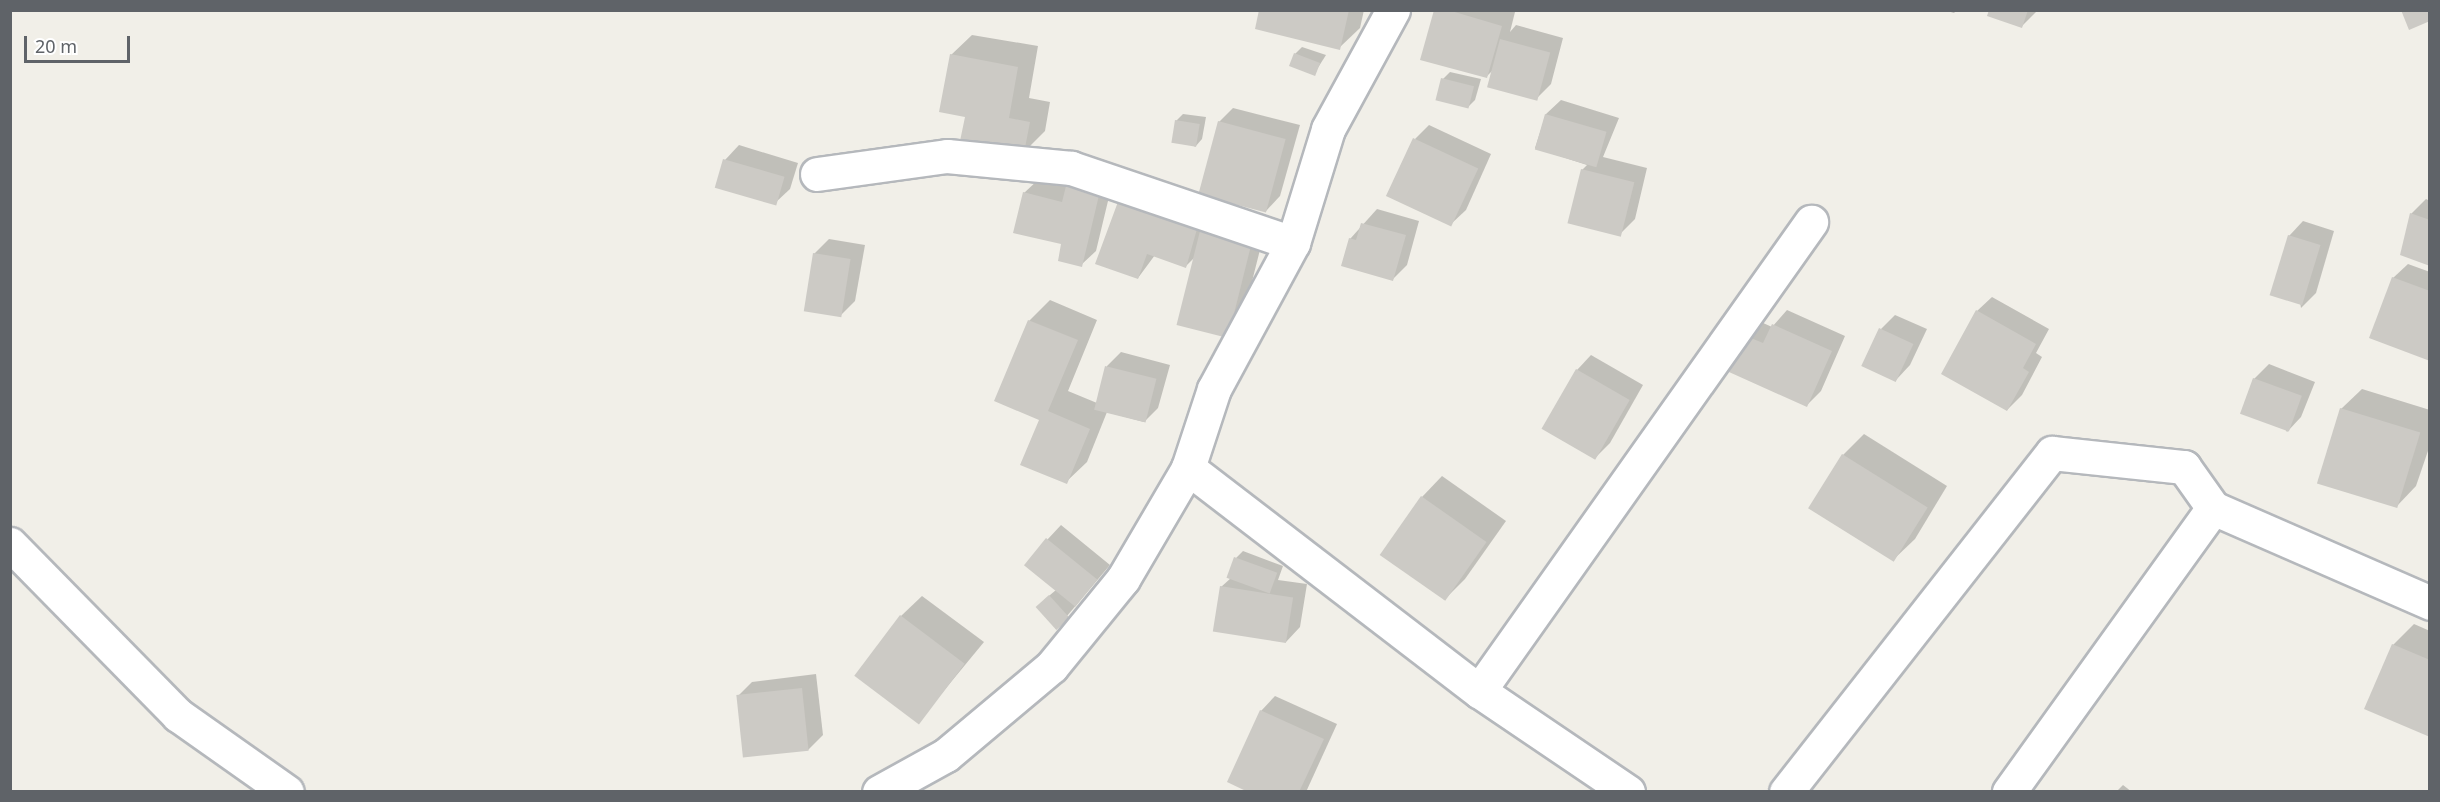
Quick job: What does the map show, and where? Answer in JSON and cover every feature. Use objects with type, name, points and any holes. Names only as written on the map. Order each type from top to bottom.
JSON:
[{"type":"street","points":[[879,792],[946,755],[1052,666],[1123,579],[1188,468],[1214,389],[1293,243],[1328,129],[1393,10]]},
{"type":"street","points":[[817,174],[947,156],[1071,168],[1293,243]]},
{"type":"street","points":[[1479,691],[1811,222]]},
{"type":"street","points":[[1786,792],[2052,453],[2184,467],[2213,508],[2430,603]]},
{"type":"street","points":[[1188,468],[1479,691],[1628,792]]},
{"type":"street","points":[[2009,792],[2213,508]]},
{"type":"street","points":[[10,544],[178,715],[287,792]]},
{"type":"building","points":[[1259,10],[1349,10],[1340,50],[1255,29]]},
{"type":"building","points":[[1434,10],[1448,10],[1502,26],[1487,78],[1420,60]]},
{"type":"building","points":[[1989,10],[2028,10],[2022,28],[1987,16]]},
{"type":"building","points":[[2401,10],[2430,10],[2430,21],[2409,30]]},
{"type":"building","points":[[1500,39],[1550,52],[1537,101],[1487,87]]},
{"type":"building","points":[[1294,53],[1320,63],[1315,76],[1289,66]]},
{"type":"building","points":[[950,54],[1018,67],[1009,118],[1030,122],[1024,153],[960,141],[965,117],[939,112]]},
{"type":"building","points":[[1441,78],[1474,86],[1468,109],[1435,100]]},
{"type":"building","points":[[1545,114],[1607,132],[1596,167],[1535,150]]},
{"type":"building","points":[[1175,120],[1200,124],[1196,147],[1171,143]]},
{"type":"building","points":[[1218,121],[1286,139],[1266,213],[1198,194]]},
{"type":"building","points":[[1413,138],[1478,168],[1451,226],[1386,196]]},
{"type":"building","points":[[723,159],[785,177],[776,205],[715,188]]},
{"type":"building","points":[[1581,169],[1634,182],[1621,237],[1567,223]]},
{"type":"building","points":[[1067,182],[1100,191],[1082,267],[1058,261],[1061,244],[1013,233],[1023,192],[1062,202]]},
{"type":"building","points":[[1119,199],[1197,229],[1186,268],[1147,254],[1138,279],[1095,264]]},
{"type":"building","points":[[2410,213],[2430,220],[2430,266],[2400,255]]},
{"type":"building","points":[[1361,223],[1406,235],[1393,281],[1341,266],[1349,238],[1356,240]]},
{"type":"building","points":[[1200,231],[1251,244],[1228,338],[1177,325]]},
{"type":"building","points":[[2288,235],[2321,245],[2302,305],[2270,295]]},
{"type":"building","points":[[813,253],[851,259],[841,317],[804,311]]},
{"type":"building","points":[[2392,277],[2430,291],[2430,361],[2369,338]]},
{"type":"building","points":[[1976,310],[2036,344],[2023,368],[2029,372],[2007,411],[1941,374]]},
{"type":"building","points":[[1028,320],[1078,340],[1048,411],[1090,429],[1067,484],[1020,465],[1039,420],[994,401]]},
{"type":"building","points":[[1772,324],[1832,351],[1807,407],[1729,372],[1746,336],[1763,343]]},
{"type":"building","points":[[1879,328],[1913,344],[1896,382],[1861,366]]},
{"type":"building","points":[[1105,366],[1156,379],[1146,422],[1094,410]]},
{"type":"building","points":[[1576,369],[1630,400],[1595,460],[1542,429]]},
{"type":"building","points":[[2253,378],[2302,396],[2289,431],[2240,414]]},
{"type":"building","points":[[2340,408],[2420,433],[2397,508],[2317,484]]},
{"type":"building","points":[[1842,454],[1928,508],[1894,562],[1808,508]]},
{"type":"building","points":[[1421,496],[1487,542],[1445,601],[1380,555]]},
{"type":"building","points":[[1046,538],[1097,580],[1075,607],[1024,565]]},
{"type":"building","points":[[1234,557],[1277,573],[1270,593],[1226,578]]},
{"type":"building","points":[[1220,586],[1293,598],[1286,643],[1213,631]]},
{"type":"building","points":[[1049,595],[1070,618],[1056,630],[1036,607]]},
{"type":"building","points":[[900,615],[965,664],[919,724],[854,676]]},
{"type":"building","points":[[2392,644],[2430,660],[2430,737],[2364,709]]},
{"type":"building","points":[[802,688],[809,751],[743,758],[736,695]]},
{"type":"building","points":[[1260,710],[1324,739],[1299,792],[1248,792],[1227,782]]}]
